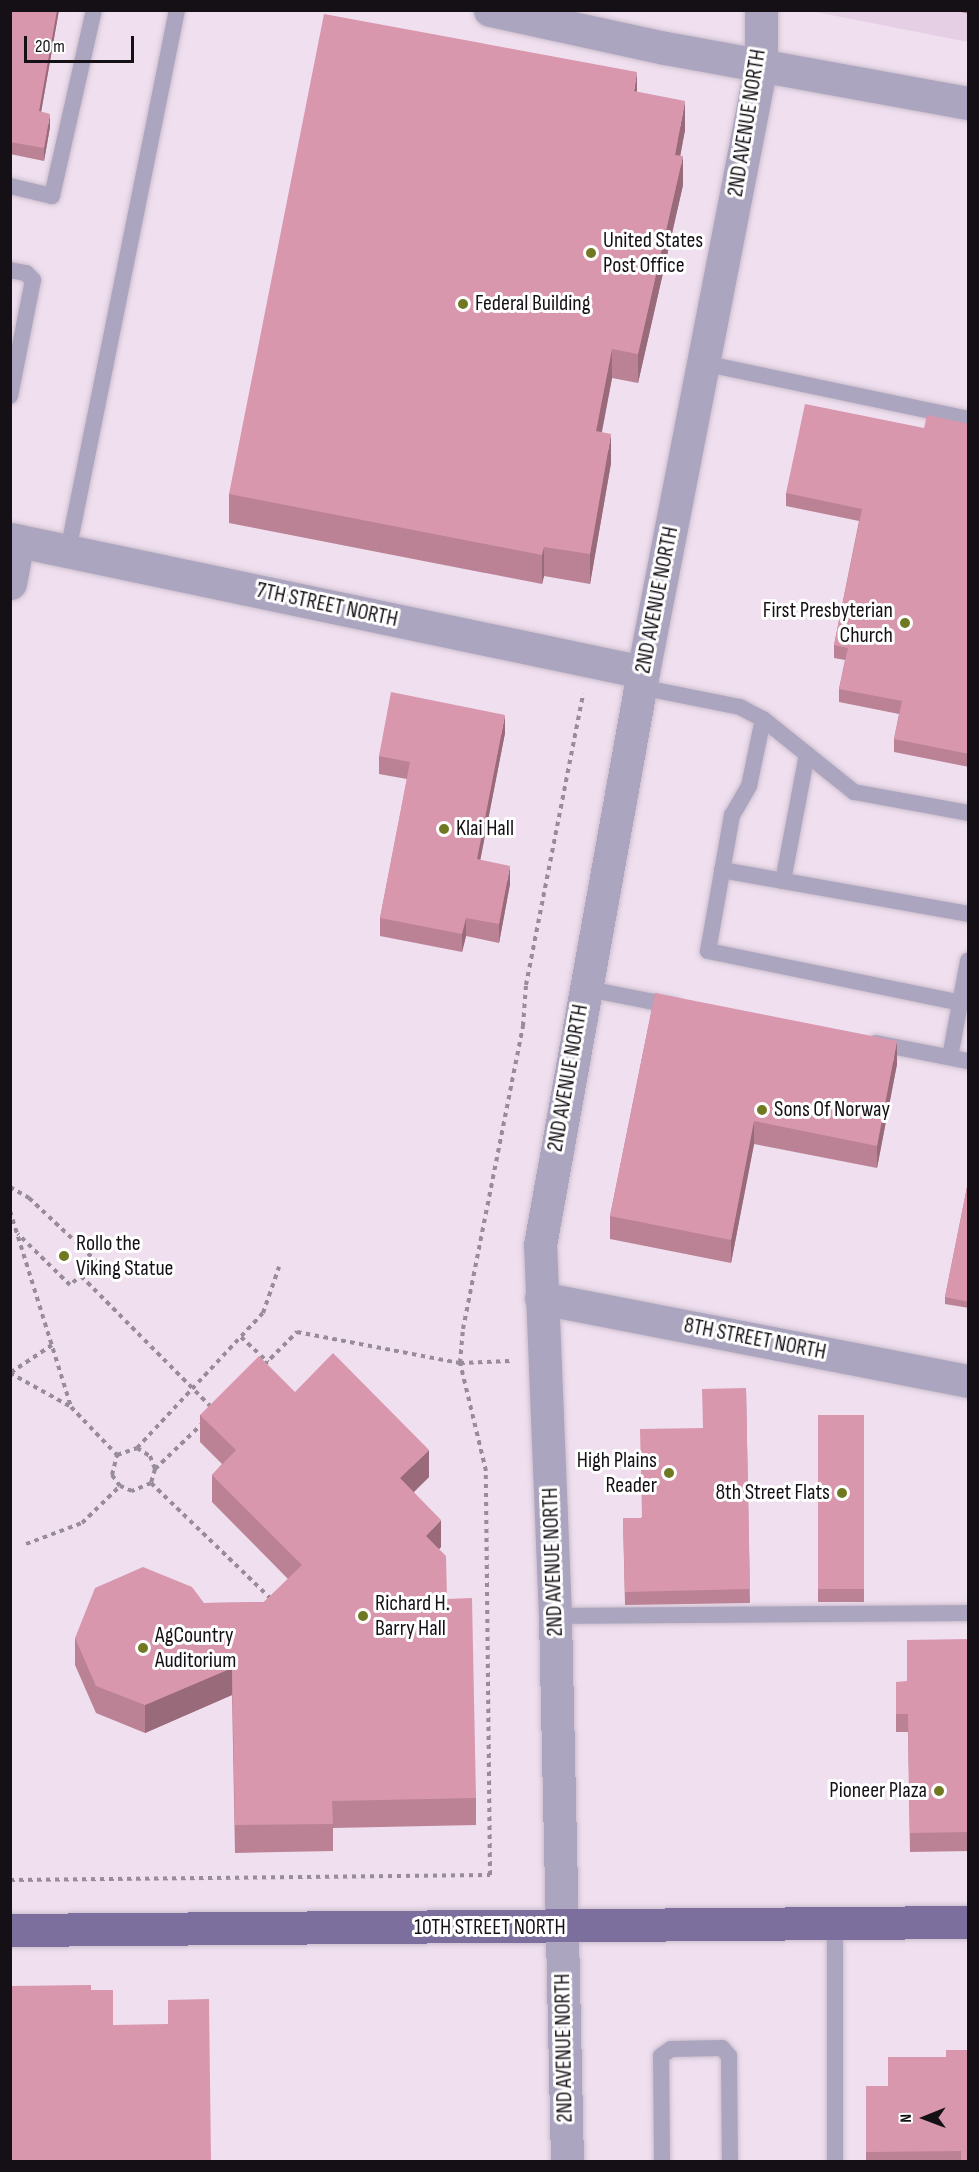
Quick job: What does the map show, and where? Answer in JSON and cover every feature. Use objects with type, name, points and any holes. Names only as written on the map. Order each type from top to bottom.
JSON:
[{"type":"main road","name":"10TH STREET NORTH","points":[[10,1930],[561,1928],[969,1922]]},
{"type":"street","points":[[490,10],[761,65],[969,103]]},
{"type":"street","name":"2ND AVENUE NORTH","points":[[567,2162],[555,1616],[540,1245],[584,988],[641,679],[761,65],[761,10]]},
{"type":"street","name":"7TH STREET NORTH","points":[[14,540],[641,679]]},
{"type":"street","points":[[10,583],[14,540]]},
{"type":"street","name":"8TH STREET NORTH","points":[[541,1298],[969,1381]]},
{"type":"lane","points":[[10,186],[52,196],[94,10]]},
{"type":"lane","points":[[68,551],[177,10]]},
{"type":"lane","points":[[10,270],[26,273],[33,280],[10,396]]},
{"type":"lane","points":[[703,363],[969,419]]},
{"type":"lane","points":[[641,679],[740,707],[763,719],[854,792],[969,813]]},
{"type":"lane","points":[[763,719],[749,786],[732,815],[707,946],[713,954],[961,1003]]},
{"type":"lane","points":[[783,881],[807,754]]},
{"type":"lane","points":[[722,870],[969,914]]},
{"type":"lane","points":[[950,1057],[969,961]]},
{"type":"lane","points":[[584,988],[693,1009]]},
{"type":"lane","points":[[857,1040],[969,1060]]},
{"type":"lane","points":[[555,1616],[969,1613]]},
{"type":"lane","points":[[835,1924],[835,2162]]},
{"type":"lane","points":[[662,2162],[661,2056],[671,2049],[722,2048],[729,2056],[730,2162]]},
{"type":"path","points":[[10,1186],[29,1198],[96,1261],[70,1285],[18,1234]]},
{"type":"path","points":[[10,1211],[71,1407]]},
{"type":"path","points":[[117,1455],[137,1448],[263,1313],[279,1268]]},
{"type":"path","points":[[81,1276],[215,1412]]},
{"type":"path","points":[[260,1369],[297,1332],[460,1363],[517,1361]]},
{"type":"path","points":[[242,1337],[267,1362]]},
{"type":"path","points":[[52,1345],[10,1373],[71,1407],[117,1455]]},
{"type":"path","points":[[117,1455],[112,1475],[120,1486],[139,1491],[151,1483],[155,1469],[223,1405]]},
{"type":"path","points":[[137,1448],[150,1456],[155,1469]]},
{"type":"path","points":[[151,1483],[275,1604]]},
{"type":"path","points":[[26,1544],[82,1523],[120,1486]]},
{"type":"path","points":[[10,1880],[490,1875]]},
{"type":"shaded area","points":[[811,11],[968,11],[968,42]]},
{"type":"building","points":[[10,10],[57,10],[39,111],[50,114],[44,148],[10,142]]},
{"type":"building","name":"Federal Building","points":[[324,14],[637,72],[634,91],[685,101],[675,155],[683,156],[638,354],[612,349],[596,431],[611,434],[590,554],[544,547],[542,555],[229,494]]},
{"type":"building","name":"First Presbyterian Church","points":[[805,404],[924,428],[927,415],[969,424],[969,754],[894,739],[902,701],[839,689],[848,648],[834,645],[862,509],[786,493]]},
{"type":"building","name":"Klai Hall","points":[[391,692],[505,715],[477,859],[510,866],[499,924],[466,918],[462,934],[380,918],[410,762],[379,756]]},
{"type":"building","name":"Sons Of Norway","points":[[655,993],[897,1041],[877,1146],[754,1121],[731,1240],[610,1216]]},
{"type":"building","points":[[969,1177],[969,1302],[945,1297]]},
{"type":"building","name":"Richard H. Barry Hall","points":[[333,1353],[429,1450],[400,1478],[441,1520],[426,1536],[446,1556],[447,1599],[472,1598],[476,1798],[332,1801],[333,1824],[235,1825],[232,1668],[145,1705],[96,1686],[75,1638],[95,1588],[143,1567],[192,1587],[204,1603],[264,1602],[302,1565],[212,1475],[236,1450],[200,1415],[259,1356],[295,1392]]},
{"type":"building","points":[[746,1388],[750,1589],[625,1592],[623,1518],[642,1518],[640,1429],[703,1428],[702,1389]]},
{"type":"building","points":[[818,1415],[864,1415],[864,1589],[818,1589]]},
{"type":"building","name":"Pioneer Plaza","points":[[969,1639],[969,1832],[910,1833],[908,1714],[896,1714],[896,1682],[907,1681],[907,1640]]},
{"type":"building","points":[[91,1985],[91,1990],[113,1990],[113,2025],[168,2024],[168,2000],[209,1999],[211,2162],[10,2162],[10,1986]]},
{"type":"building","points":[[946,2050],[969,2050],[969,2162],[961,2162],[961,2151],[866,2152],[866,2086],[888,2086],[888,2057],[946,2057]]},
{"type":"place","name":"United States Post Office","points":[[591,253]]},
{"type":"place","name":"Federal Building","points":[[463,304]]},
{"type":"place","name":"First Presbyterian Church","points":[[905,623]]},
{"type":"place","name":"Klai Hall","points":[[444,829]]},
{"type":"place","name":"Sons Of Norway","points":[[762,1110]]},
{"type":"place","name":"Rollo the Viking Statue","points":[[64,1256]]},
{"type":"place","name":"High Plains Reader","points":[[669,1473]]},
{"type":"place","name":"8th Street Flats","points":[[842,1493]]},
{"type":"place","name":"Richard H. Barry Hall","points":[[363,1616]]},
{"type":"place","name":"AgCountry Auditorium","points":[[143,1648]]},
{"type":"place","name":"Pioneer Plaza","points":[[939,1791]]}]
